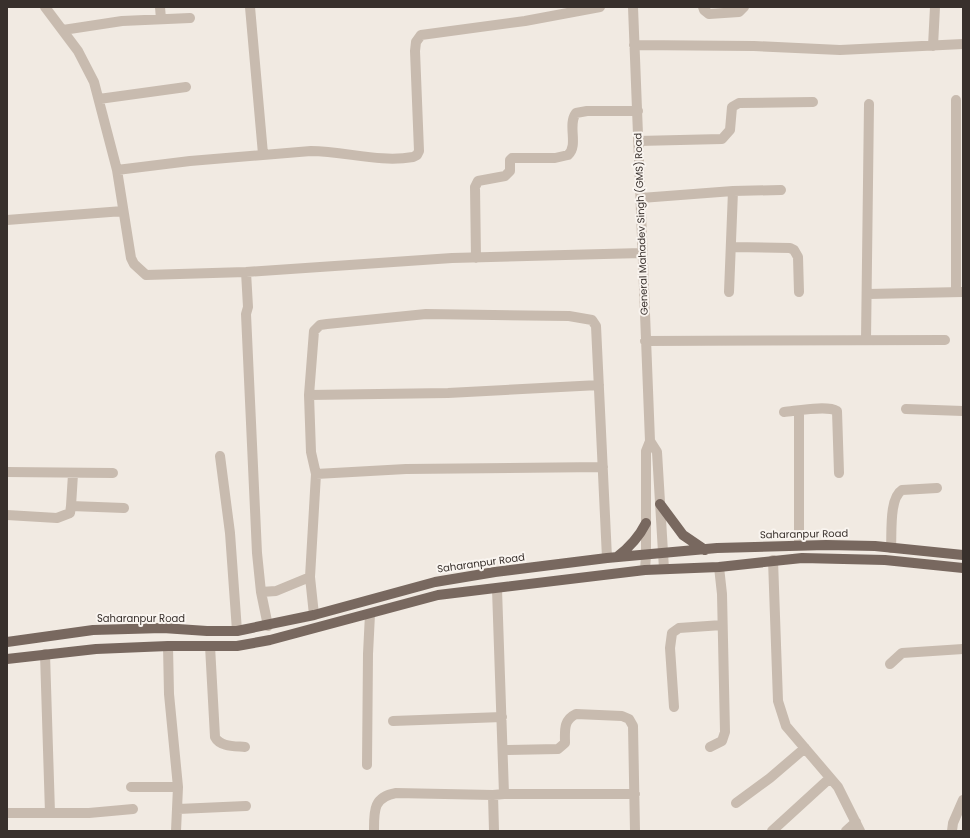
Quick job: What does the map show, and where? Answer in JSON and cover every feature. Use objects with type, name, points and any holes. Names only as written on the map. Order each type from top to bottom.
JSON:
[{"type":"main road","points":[[660,504],[683,535],[705,550]]},
{"type":"main road","points":[[612,558],[631,545],[646,523]]},
{"type":"main road","name":"Saharanpur Road","points":[[7,642],[93,630],[163,628],[237,631],[268,626],[314,615],[435,582],[612,558],[705,550],[799,545],[875,546],[963,556]]},
{"type":"main road","points":[[7,659],[96,649],[168,646],[237,646],[270,640],[438,595],[645,570],[719,566],[772,560],[828,558],[885,560],[963,568]]},
{"type":"main road","points":[[435,582],[438,595]]},
{"type":"street","points":[[45,7],[63,30],[89,70],[99,99],[117,170],[131,258],[134,264],[146,275],[246,272],[452,258],[642,253]]},
{"type":"street","points":[[160,7],[161,19]]},
{"type":"street","points":[[250,7],[263,154]]},
{"type":"street","points":[[117,170],[263,154],[326,151],[373,158],[413,157],[417,155],[419,151],[415,51],[416,42],[421,35],[525,21],[600,7]]},
{"type":"street","name":"General Mahadev Singh (GMS) Road","points":[[633,7],[650,441],[646,451],[645,570]]},
{"type":"street","points":[[703,7],[709,14],[739,12],[744,7]]},
{"type":"street","points":[[933,46],[935,7]]},
{"type":"street","points":[[63,30],[122,21],[190,18]]},
{"type":"street","points":[[634,45],[754,46],[840,50],[963,44]]},
{"type":"street","points":[[99,99],[186,86]]},
{"type":"street","points":[[868,294],[960,292],[960,229],[956,100]]},
{"type":"street","points":[[638,141],[722,139],[730,130],[732,107],[739,103],[813,102]]},
{"type":"street","points":[[866,340],[868,294],[869,104]]},
{"type":"street","points":[[476,258],[475,187],[478,181],[505,176],[510,171],[512,158],[555,158],[568,155],[572,148],[573,122],[576,113],[587,111],[638,111]]},
{"type":"street","points":[[641,198],[732,191],[781,190]]},
{"type":"street","points":[[729,292],[732,191]]},
{"type":"street","points":[[7,220],[123,211]]},
{"type":"street","points":[[731,248],[790,248],[794,250],[798,257],[799,292]]},
{"type":"street","points":[[246,272],[248,306],[246,314],[251,398],[250,425],[257,553],[261,592],[268,626]]},
{"type":"street","points":[[314,615],[310,577],[316,474],[312,452],[309,395],[314,336],[317,328],[328,324],[426,314],[569,316],[592,320],[596,326],[604,467],[612,558]]},
{"type":"street","points":[[645,341],[945,340]]},
{"type":"street","points":[[309,395],[448,393],[599,385]]},
{"type":"street","points":[[784,412],[821,409],[833,409],[837,412],[839,473]]},
{"type":"street","points":[[906,409],[963,411]]},
{"type":"street","points":[[799,411],[799,545]]},
{"type":"street","name":"General Mahadev Singh (GMS) Road","points":[[650,441],[658,452],[664,569]]},
{"type":"street","points":[[220,456],[228,510],[237,631]]},
{"type":"street","points":[[316,474],[406,469],[604,467]]},
{"type":"street","points":[[7,472],[73,474],[114,473]]},
{"type":"street","points":[[7,515],[62,517],[70,513],[73,474]]},
{"type":"street","points":[[891,548],[892,516],[896,495],[902,490],[937,488]]},
{"type":"street","points":[[71,506],[124,508]]},
{"type":"street","points":[[772,560],[778,701],[786,726],[838,787],[858,827],[846,831]]},
{"type":"street","points":[[710,747],[719,744],[724,738],[722,594],[719,566]]},
{"type":"street","points":[[261,592],[276,591],[310,577]]},
{"type":"street","points":[[497,588],[504,750],[504,794]]},
{"type":"street","points":[[366,765],[370,614]]},
{"type":"street","points":[[674,707],[670,648],[672,633],[680,628],[722,625]]},
{"type":"street","points":[[168,646],[169,694],[178,787],[176,831]]},
{"type":"street","points":[[210,646],[215,736],[220,743],[244,747]]},
{"type":"street","points":[[890,664],[902,653],[963,649]]},
{"type":"street","points":[[45,654],[50,813]]},
{"type":"street","points":[[504,750],[558,749],[565,743],[566,724],[571,716],[576,714],[626,717],[633,726],[636,831]]},
{"type":"street","points":[[393,721],[502,717]]},
{"type":"street","points":[[736,803],[770,778],[805,748]]},
{"type":"street","points":[[772,831],[830,778]]},
{"type":"street","points":[[131,787],[178,787]]},
{"type":"street","points":[[374,831],[377,804],[382,798],[396,793],[493,796],[504,794],[635,794]]},
{"type":"street","points":[[493,796],[494,831]]},
{"type":"street","points":[[952,831],[953,823],[963,800]]},
{"type":"street","points":[[178,809],[246,806]]},
{"type":"street","points":[[7,812],[88,813],[133,809]]}]
